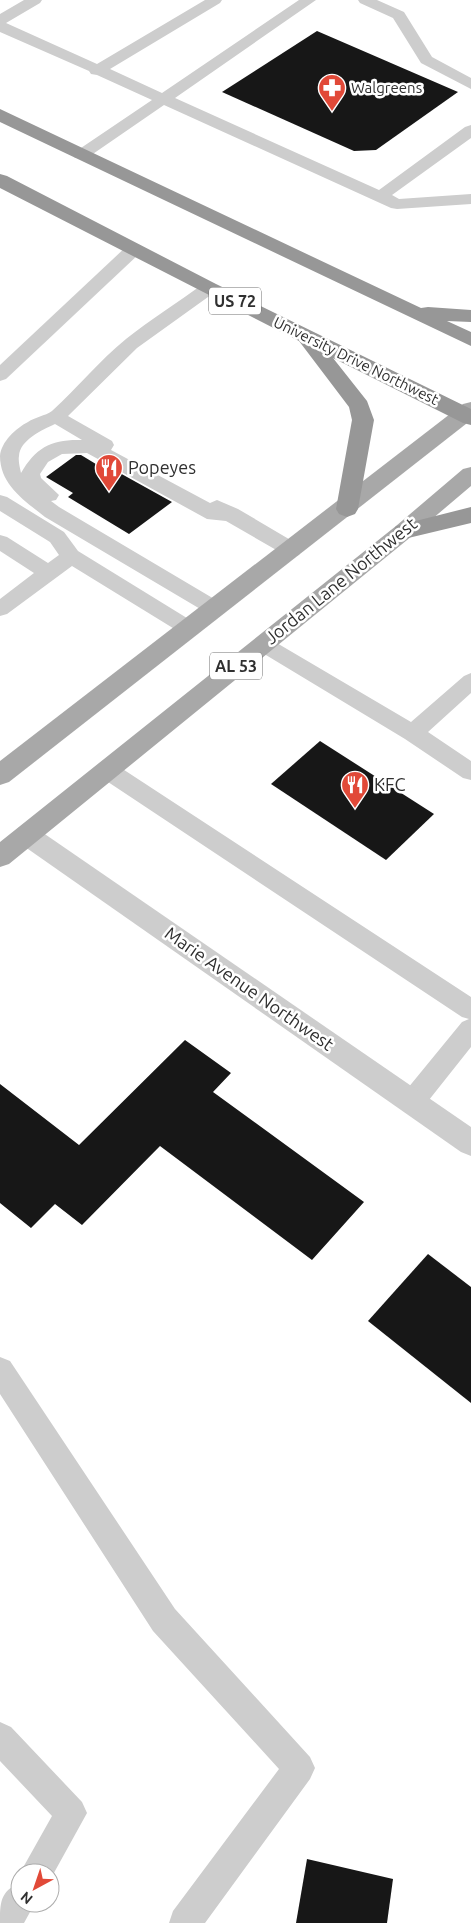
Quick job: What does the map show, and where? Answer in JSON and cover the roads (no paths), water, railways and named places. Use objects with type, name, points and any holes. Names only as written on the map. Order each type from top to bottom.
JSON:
[{"type":"highway","points":[[0,115],[471,340]]},
{"type":"highway","name":"University Drive Northwest","points":[[0,180],[305,336],[469,414]]},
{"type":"highway","points":[[409,312],[471,316]]},
{"type":"highway","points":[[305,336],[359,406],[363,420],[346,509]]},
{"type":"highway","points":[[404,531],[471,515]]},
{"type":"main road","points":[[0,775],[188,628],[469,414]]},
{"type":"main road","name":"Jordan Lane Northwest","points":[[0,857],[404,531],[471,474]]},
{"type":"street","name":"Marie Avenue Northwest","points":[[27,835],[471,1143]]},
{"type":"lane","points":[[0,20],[35,0]]},
{"type":"lane","points":[[96,70],[215,0]]},
{"type":"lane","points":[[81,155],[308,0]]},
{"type":"lane","points":[[366,0],[400,15],[426,60],[471,84]]},
{"type":"lane","points":[[0,26],[397,204],[471,199]]},
{"type":"lane","points":[[379,196],[471,130]]},
{"type":"lane","points":[[0,375],[134,249]]},
{"type":"lane","points":[[209,288],[131,344],[56,418],[34,426],[16,441],[9,455],[12,477],[30,495],[52,512],[214,608]]},
{"type":"lane","points":[[56,418],[231,514],[292,550]]},
{"type":"lane","points":[[170,582],[159,562],[42,491],[32,481],[30,474],[35,463],[54,448],[71,445],[90,447],[214,514],[231,514]]},
{"type":"lane","points":[[0,502],[57,537],[71,556],[188,628]]},
{"type":"lane","points":[[0,542],[49,573]]},
{"type":"lane","points":[[0,609],[71,556]]},
{"type":"lane","points":[[263,644],[413,734],[471,772]]},
{"type":"lane","points":[[413,734],[471,681]]},
{"type":"lane","points":[[107,770],[471,1010]]},
{"type":"lane","points":[[412,1102],[471,1029]]},
{"type":"lane","points":[[0,1370],[164,1620],[299,1768],[186,1923]]},
{"type":"lane","points":[[0,1738],[71,1813],[42,1863]]},
{"type":"place","name":"Walgreens","points":[[332,112]]},
{"type":"place","name":"Popeyes","points":[[109,492]]},
{"type":"place","name":"KFC","points":[[355,809]]}]
